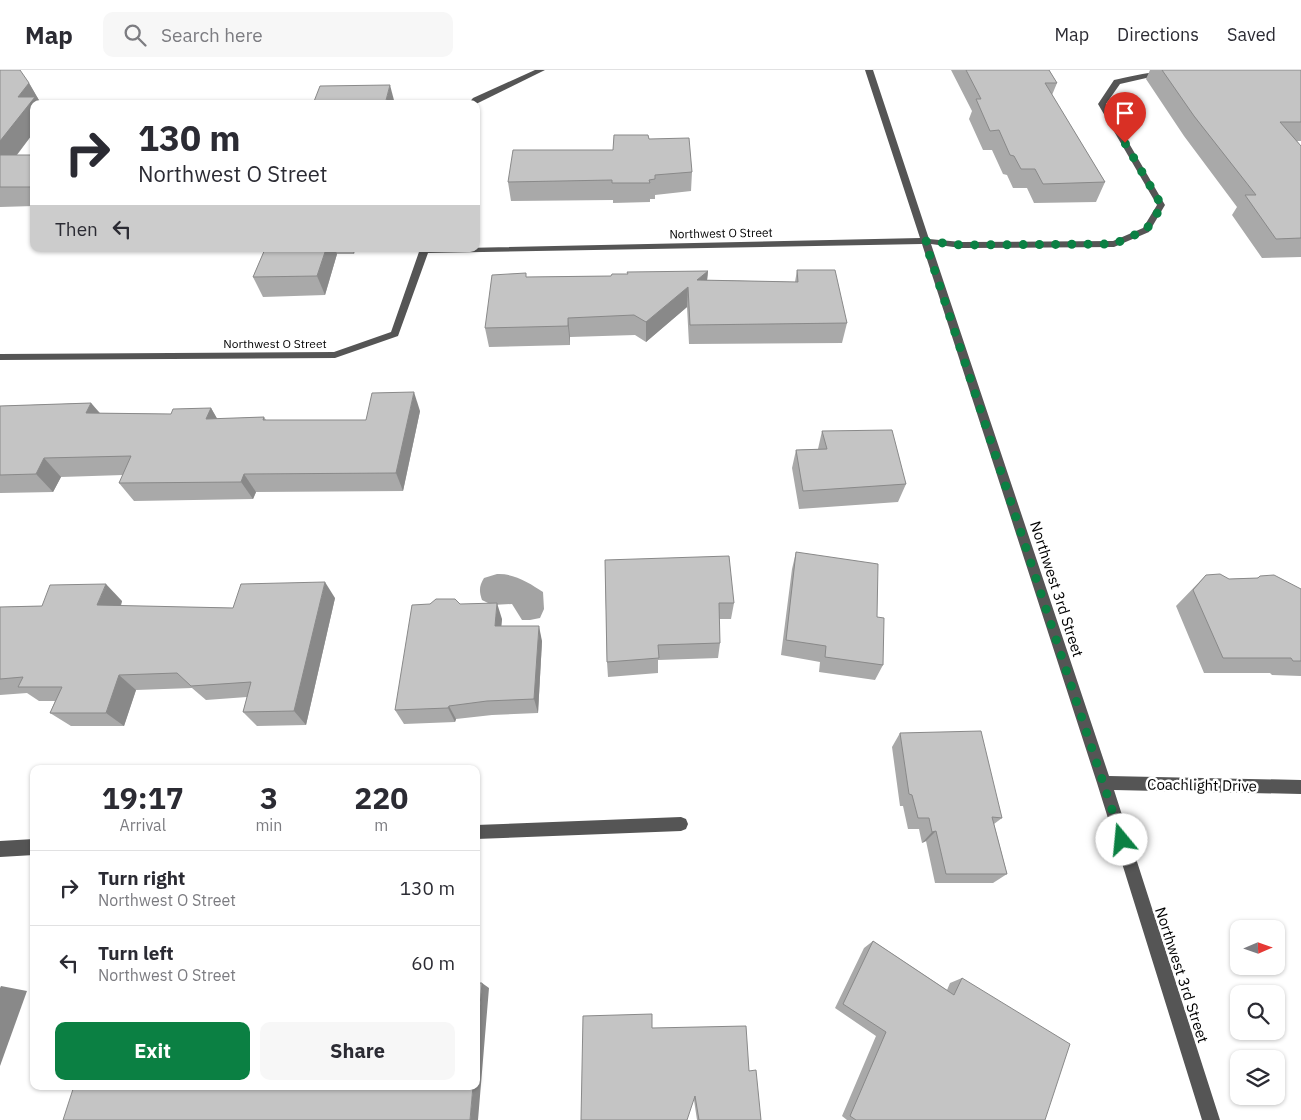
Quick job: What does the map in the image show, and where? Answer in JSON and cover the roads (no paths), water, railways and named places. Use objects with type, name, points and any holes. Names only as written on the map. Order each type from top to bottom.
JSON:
[{"type":"street","points":[[480,100],[541,70]]},
{"type":"street","name":"Northwest 3rd Street","points":[[869,70],[1104,783],[1211,1120]]},
{"type":"street","name":"Northwest O Street","points":[[480,248],[925,241],[961,245],[1114,244],[1146,230],[1162,206],[1102,104],[1117,82],[1153,73],[1173,73]]},
{"type":"street","name":"Northwest O Street","points":[[0,357],[335,355],[395,334],[424,252]]},
{"type":"street","name":"Coachlight Drive","points":[[1104,783],[1301,787]]},
{"type":"street","points":[[480,832],[681,824]]},
{"type":"street","points":[[0,849],[30,847]]}]
